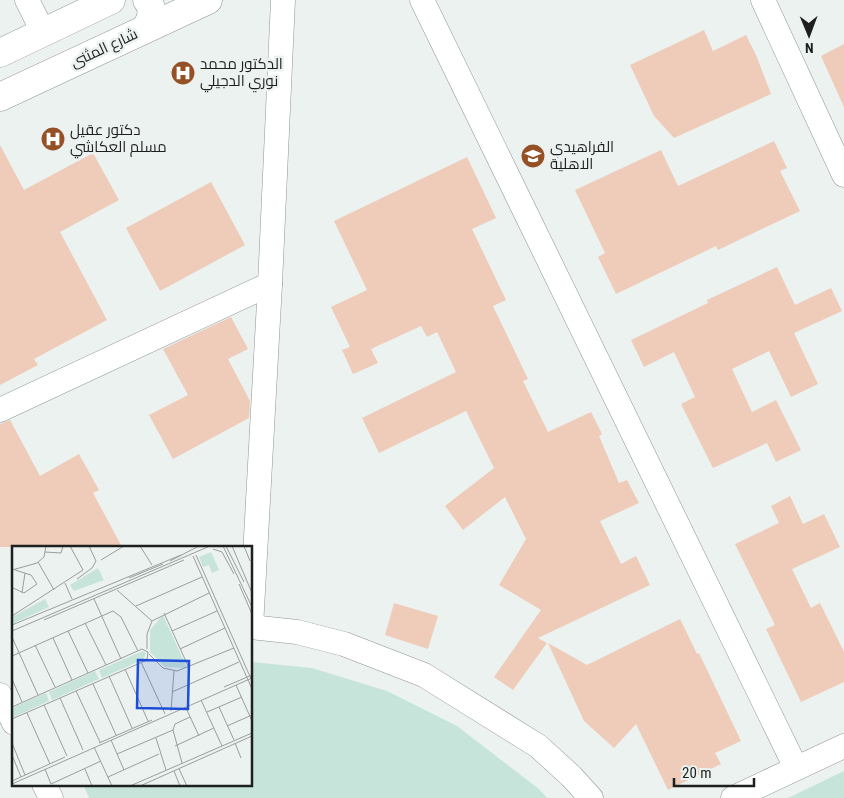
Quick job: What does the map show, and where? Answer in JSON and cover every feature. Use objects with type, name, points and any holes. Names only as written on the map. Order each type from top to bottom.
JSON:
[{"type":"main road","points":[[0,52],[111,0]]},
{"type":"main road","points":[[146,28],[151,20],[152,11],[147,0]]},
{"type":"main road","name":"شارع المثنى","points":[[0,97],[146,28],[195,1]]},
{"type":"street","points":[[27,0],[43,32]]},
{"type":"street","points":[[252,609],[283,0]]},
{"type":"street","points":[[422,0],[796,768]]},
{"type":"street","points":[[763,0],[844,175]]},
{"type":"street","points":[[0,410],[270,284]]},
{"type":"street","points":[[252,627],[297,632],[344,644],[424,675],[538,746],[571,776],[591,798]]},
{"type":"street","points":[[0,689],[12,685]]},
{"type":"street","points":[[0,695],[12,719]]},
{"type":"street","points":[[733,798],[844,746]]},
{"type":"street","points":[[45,786],[51,798]]},
{"type":"green space","points":[[252,662],[312,668],[387,691],[457,726],[539,789],[547,798],[89,798],[84,786],[252,786]]},
{"type":"green space","points":[[844,771],[844,798],[788,798]]},
{"type":"building","points":[[704,30],[713,51],[746,35],[771,94],[674,138],[654,116],[630,65]]},
{"type":"building","points":[[844,44],[844,107],[821,56]]},
{"type":"building","points":[[774,141],[787,168],[780,171],[800,211],[718,250],[716,246],[616,294],[598,257],[605,253],[575,190],[661,150],[678,186]]},
{"type":"building","points":[[0,145],[24,190],[93,153],[119,200],[60,232],[107,320],[34,359],[38,365],[0,385]]},
{"type":"building","points":[[467,157],[496,218],[472,229],[506,300],[493,306],[528,379],[523,381],[548,432],[591,412],[602,434],[599,436],[619,483],[627,480],[639,503],[600,521],[621,564],[636,556],[650,585],[538,638],[547,643],[513,690],[494,677],[541,610],[499,585],[526,539],[505,497],[463,530],[445,506],[494,468],[466,411],[379,453],[362,418],[456,372],[437,332],[427,337],[421,326],[371,349],[378,363],[353,374],[342,350],[350,347],[331,307],[367,290],[334,221]]},
{"type":"building","points":[[211,182],[245,245],[160,291],[126,228]]},
{"type":"building","points":[[777,267],[795,305],[831,288],[842,311],[794,333],[818,384],[791,397],[769,351],[732,369],[752,412],[776,400],[801,450],[776,462],[767,443],[713,468],[681,404],[695,397],[674,352],[644,367],[631,340],[708,303],[707,300]]},
{"type":"building","points":[[231,317],[248,349],[228,359],[250,401],[249,418],[173,459],[149,415],[188,395],[163,349]]},
{"type":"building","points":[[10,420],[40,476],[79,454],[99,490],[93,493],[121,546],[0,547],[0,424]]},
{"type":"building","points":[[790,496],[803,524],[824,514],[840,547],[792,569],[811,608],[820,603],[844,652],[844,682],[801,702],[766,629],[775,625],[735,544],[779,523],[771,506]]},
{"type":"building","points":[[394,603],[438,616],[428,649],[385,635]]},
{"type":"building","points":[[680,619],[697,654],[699,653],[741,741],[715,753],[721,764],[668,790],[636,724],[614,748],[584,721],[548,643],[587,665]]},
{"type":"place","name":"الدكتور محمد نوري الدجيلي","points":[[183,73]]},
{"type":"place","name":"دكتور عقيل مسلم العكاشي","points":[[53,139]]},
{"type":"place","name":"الفراهيدي الاهلية","points":[[533,156]]}]
